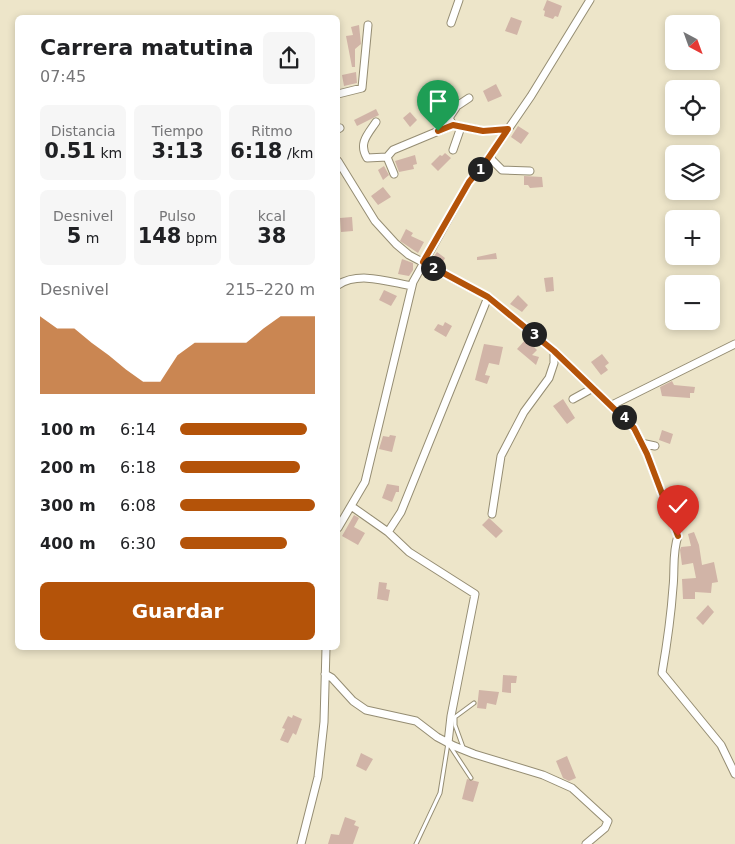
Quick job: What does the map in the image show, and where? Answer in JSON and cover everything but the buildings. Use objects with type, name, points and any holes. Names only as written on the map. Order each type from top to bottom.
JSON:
[{"type":"street","points":[[451,23],[459,0]]},
{"type":"street","points":[[340,525],[365,482],[412,286],[423,262],[469,182],[490,155],[530,96],[590,0]]},
{"type":"street","points":[[340,94],[362,88],[368,25]]},
{"type":"street","points":[[457,126],[449,118],[451,113],[469,98]]},
{"type":"street","points":[[376,122],[363,141],[363,152],[367,158],[387,156],[393,150],[457,126],[483,131],[508,129]]},
{"type":"street","points":[[453,150],[457,126]]},
{"type":"street","points":[[490,155],[492,160],[502,170],[530,171]]},
{"type":"street","points":[[387,156],[394,174]]},
{"type":"street","points":[[340,164],[378,224],[409,255],[488,297],[554,351],[634,428],[678,536],[674,547],[674,586],[662,673],[721,745],[735,774]]},
{"type":"street","points":[[340,284],[351,279],[373,278],[412,286]]},
{"type":"street","points":[[388,532],[401,512],[488,297]]},
{"type":"street","points":[[612,405],[735,344]]},
{"type":"street","points":[[492,514],[501,456],[524,412],[549,378],[554,363],[554,351]]},
{"type":"street","points":[[573,399],[593,388]]},
{"type":"street","points":[[641,443],[655,446]]},
{"type":"street","points":[[351,506],[388,532],[409,552],[475,594],[451,716],[448,743]]},
{"type":"street","points":[[301,844],[318,777],[324,722],[326,650]]},
{"type":"street","points":[[325,674],[332,678],[360,707],[416,721],[448,743],[543,775],[572,788],[608,821],[605,828],[586,844]]},
{"type":"lane","points":[[465,750],[459,739],[455,717],[474,703]]},
{"type":"lane","points":[[448,743],[471,778]]},
{"type":"lane","points":[[416,844],[440,793],[448,743]]},
{"type":"route","points":[[438,131],[450,128],[453,125],[483,131],[508,129],[469,182],[423,262],[488,297],[554,351],[634,428],[647,454],[678,536]]}]
